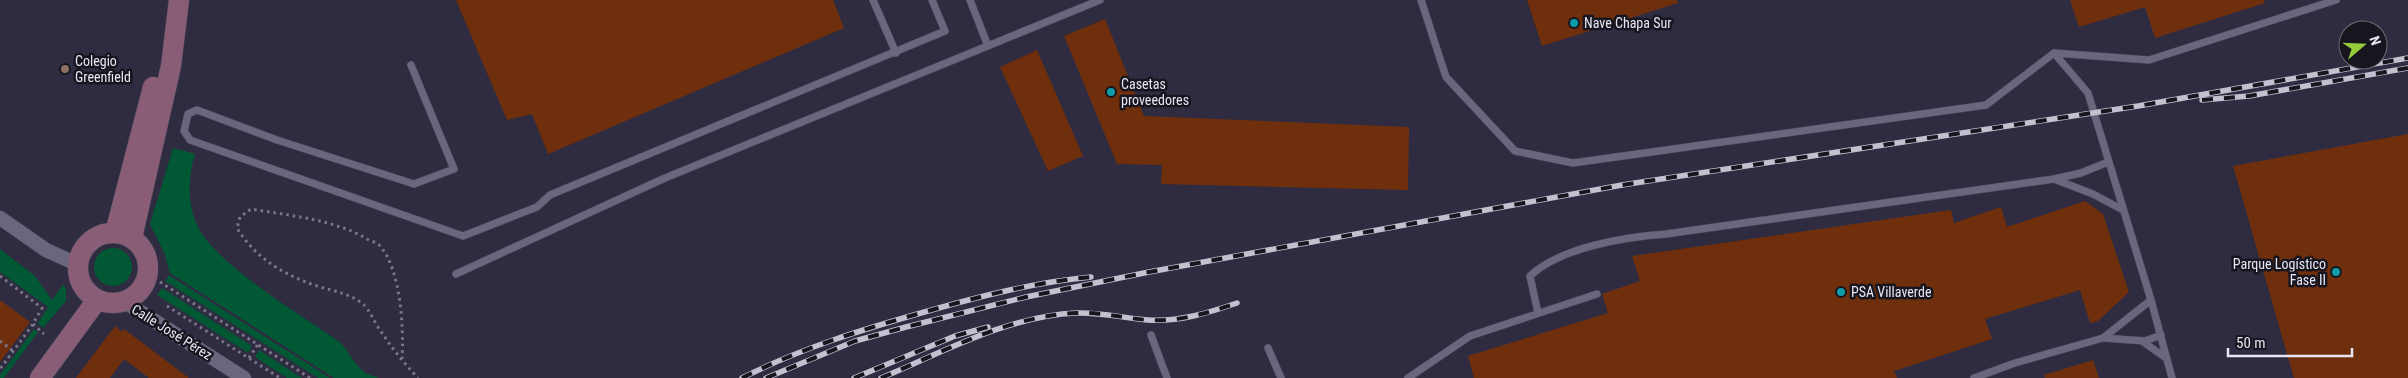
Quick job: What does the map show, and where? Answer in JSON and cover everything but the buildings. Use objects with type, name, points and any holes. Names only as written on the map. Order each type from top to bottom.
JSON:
[{"type":"street","points":[[123,236],[156,74],[168,0]]},
{"type":"street","points":[[123,236],[171,66],[179,0]]},
{"type":"street","points":[[0,218],[46,250],[77,264]]},
{"type":"street","points":[[98,236],[123,236],[145,253],[148,272],[141,290],[125,302],[111,304],[98,300],[82,285],[77,264],[84,247],[98,236]]},
{"type":"street","points":[[40,378],[98,300]]},
{"type":"street","name":"Calle José Pérez","points":[[125,302],[244,378]]},
{"type":"lane","points":[[873,0],[896,53]]},
{"type":"lane","points":[[411,65],[454,169],[414,184],[277,140],[198,110],[188,114],[184,131],[190,140],[463,236],[536,207],[550,195],[896,53],[945,31],[932,0]]},
{"type":"lane","points":[[970,0],[988,46]]},
{"type":"lane","points":[[456,274],[665,178],[1100,0]]},
{"type":"lane","points":[[1421,0],[1446,77],[1515,151],[1573,163],[1986,105],[2054,53],[2149,60],[2336,0]]},
{"type":"lane","points":[[2054,53],[2088,93],[2151,300],[2172,378]]},
{"type":"lane","points":[[1538,313],[1530,276],[1540,267],[1555,258],[1628,237],[1666,234],[2054,178],[2081,173],[2108,162]]},
{"type":"lane","points":[[2054,178],[2093,194],[2123,210]]},
{"type":"lane","points":[[1408,378],[1470,336],[1597,294]]},
{"type":"lane","points":[[2103,338],[2151,300]]},
{"type":"lane","points":[[1150,335],[1167,378]]},
{"type":"lane","points":[[1974,378],[2015,363],[2103,338],[2142,340],[2161,335]]},
{"type":"lane","points":[[2142,340],[2166,358]]},
{"type":"lane","points":[[1268,348],[1281,378]]},
{"type":"path","points":[[402,359],[404,337],[397,285],[379,245],[351,229],[310,219],[251,209],[240,217],[237,228],[246,243],[263,260],[294,276],[347,294],[364,305],[379,330],[402,359],[418,378]]},
{"type":"path","points":[[0,276],[42,308],[33,324],[0,369]]},
{"type":"path","points":[[160,282],[310,378]]},
{"type":"path","points":[[167,306],[280,378]]},
{"type":"path","points":[[33,324],[44,334]]},
{"type":"path","points":[[0,341],[13,351]]},
{"type":"path","points":[[249,358],[258,344]]},
{"type":"green space","points":[[173,148],[195,154],[190,180],[191,208],[197,225],[221,256],[260,288],[338,341],[345,347],[359,367],[368,374],[379,378],[334,378],[170,273],[164,252],[150,224]]},
{"type":"green space","points":[[113,248],[126,254],[132,267],[126,280],[113,286],[100,280],[94,267],[100,254]]},
{"type":"green space","points":[[0,249],[35,276],[52,300],[63,285],[66,288],[66,301],[43,328],[38,323],[48,307],[0,272]]},
{"type":"green space","points":[[169,275],[330,378],[318,378],[165,281]]},
{"type":"green space","points":[[162,288],[252,346],[248,353],[157,295]]},
{"type":"green space","points":[[34,329],[38,332],[4,378],[0,378],[0,375]]},
{"type":"green space","points":[[259,350],[302,378],[287,378],[255,357]]},
{"type":"railway","points":[[766,378],[855,341],[1026,297],[1149,272],[1622,185],[2138,106],[2408,58]]},
{"type":"railway","points":[[2202,100],[2249,96],[2408,68]]},
{"type":"railway","points":[[742,378],[810,348],[904,318],[1009,290],[1091,277]]},
{"type":"railway","points":[[881,378],[976,337],[1026,321],[1076,313],[1103,314],[1148,320],[1171,320],[1237,303]]},
{"type":"railway","points":[[854,378],[955,336],[988,327]]},
{"type":"place","name":"Nave Chapa Sur","points":[[1574,23]]},
{"type":"place","name":"Colegio Greenfield","points":[[65,69]]},
{"type":"place","name":"Casetas proveedores","points":[[1111,92]]},
{"type":"place","name":"Parque Logístico Fase II","points":[[2336,272]]},
{"type":"place","name":"PSA Villaverde","points":[[1841,292]]}]
